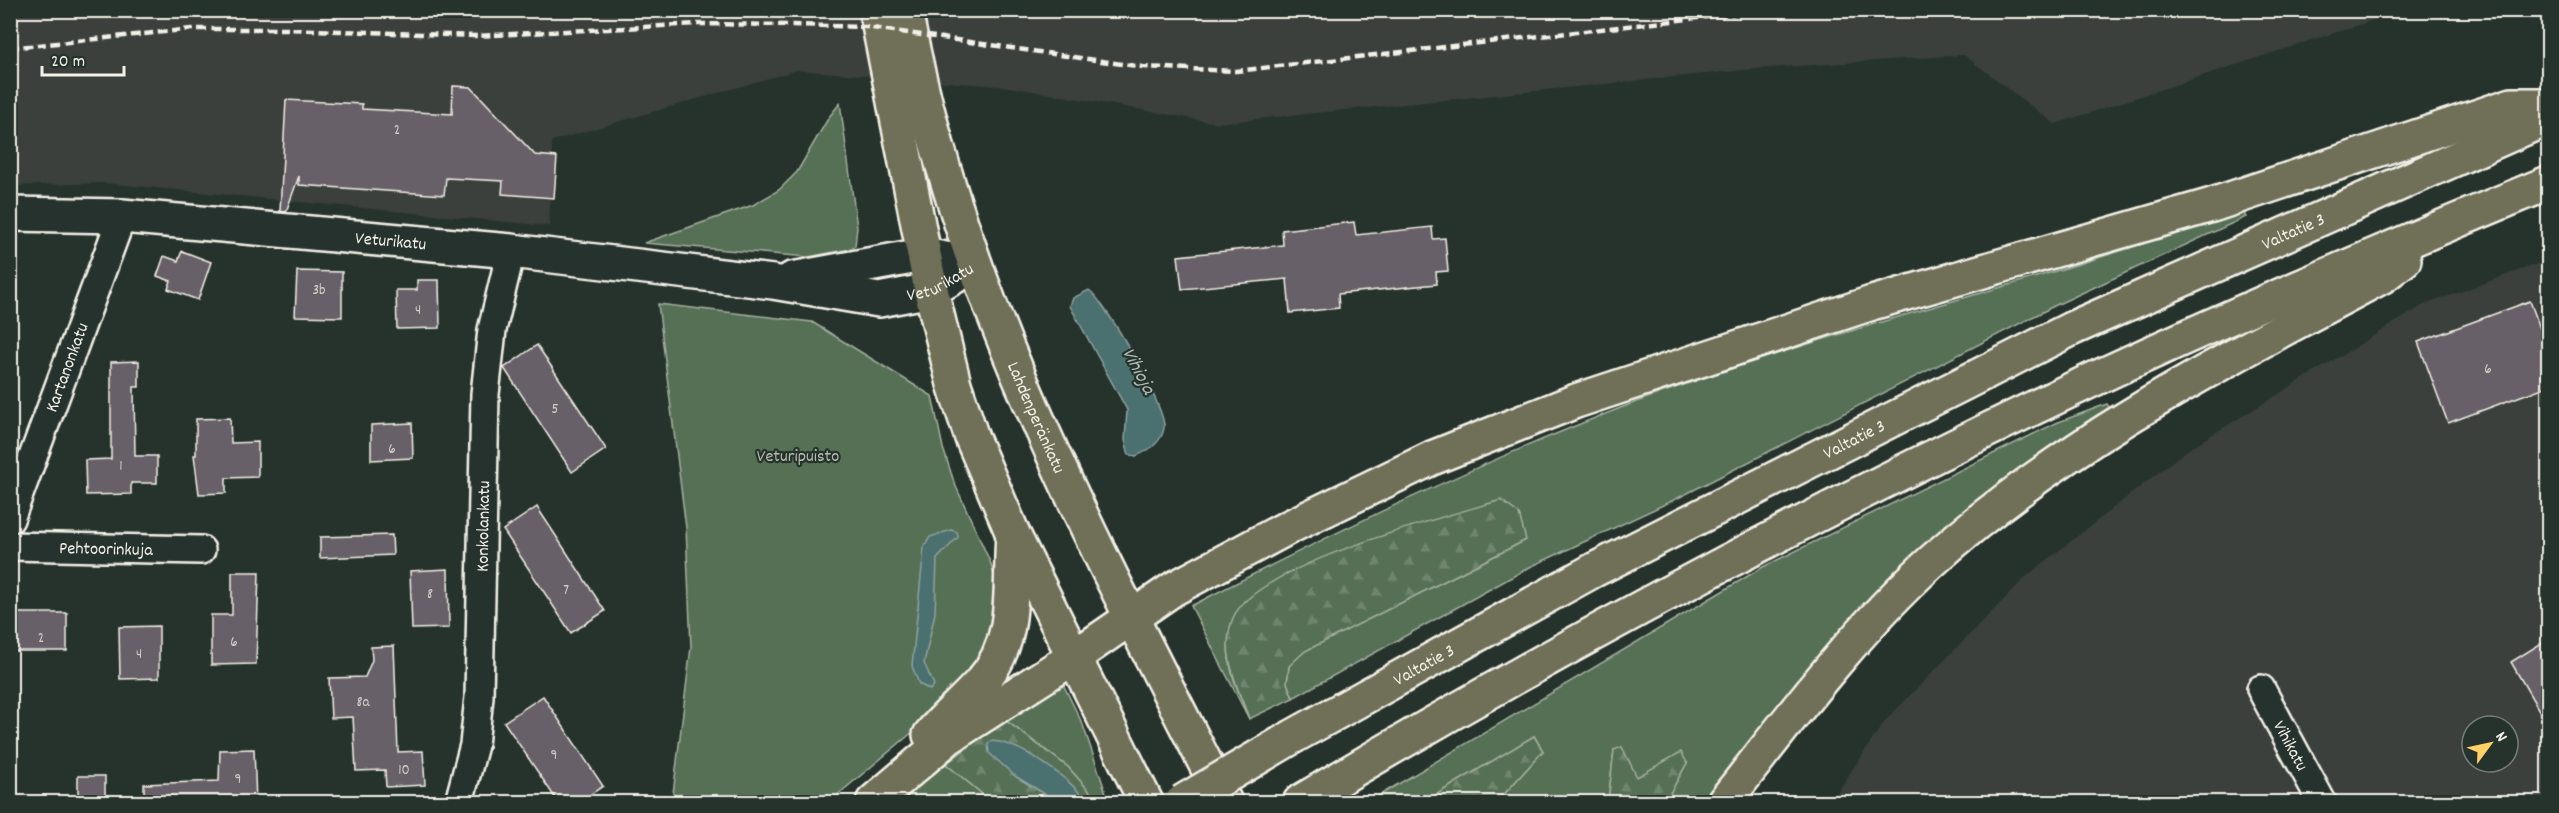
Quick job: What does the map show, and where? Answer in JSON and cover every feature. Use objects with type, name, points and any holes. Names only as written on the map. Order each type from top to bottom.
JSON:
[{"type":"main road","points":[[876,10],[923,255],[954,384],[972,438],[1013,534],[1146,802]]},
{"type":"main road","name":"Lahdenperänkatu","points":[[905,10],[917,76],[936,149],[974,265],[1028,398],[1131,617],[1225,802]]},
{"type":"main road","points":[[884,792],[949,737],[1074,657],[1173,589],[1298,523],[1432,458],[1576,401],[1872,303],[2212,204],[2512,105],[2548,105]]},
{"type":"main road","name":"Valtatie 3","points":[[1182,802],[1294,736],[1594,570],[2062,333],[2548,118]]},
{"type":"main road","points":[[1312,795],[1608,626],[1893,476],[2093,380],[2254,307],[2548,183]]},
{"type":"main road","points":[[1724,802],[1858,638],[1930,563],[1978,521],[2124,418],[2383,276],[2461,219]]},
{"type":"main road","points":[[884,792],[939,724],[983,681],[999,659],[1008,633],[1012,604],[1010,576],[1013,534]]},
{"type":"street","name":"Veturikatu","points":[[10,214],[122,216],[511,251],[772,282],[879,300],[931,290],[974,265]]},
{"type":"street","name":"Kartanonkatu","points":[[10,519],[122,216]]},
{"type":"street","name":"Konkolankatu","points":[[459,802],[474,745],[480,697],[485,394],[492,330],[511,251]]},
{"type":"street","name":"Veturikatu","points":[[772,282],[923,255],[974,265]]},
{"type":"street","name":"Pehtoorinkuja","points":[[10,546],[201,550]]},
{"type":"street","name":"Vihikatu","points":[[2261,689],[2322,802]]},
{"type":"shaded area","points":[[10,11],[2401,11],[2055,124],[1964,55],[1754,69],[1217,123],[1010,87],[797,70],[552,141],[549,226],[104,183],[11,186]]},
{"type":"shaded area","points":[[2548,260],[2548,802],[1831,802],[1885,721],[2028,575],[2187,450],[2424,305]]},
{"type":"green space","points":[[840,103],[857,227],[855,246],[808,257],[644,243],[753,205],[779,190],[797,172],[829,117]]},
{"type":"green space","points":[[2243,212],[2246,217],[2056,305],[1676,499],[1530,567],[1293,698],[1287,683],[1289,665],[1305,651],[1526,540],[1244,601],[1235,618],[1228,647],[1232,674],[1249,719],[1191,606],[1297,552],[1458,476],[1567,429],[1673,388],[1775,354],[2059,270]]},
{"type":"green space","name":"Veturipuisto","points":[[658,304],[812,322],[932,396],[943,448],[954,482],[991,564],[998,592],[991,635],[979,661],[939,710],[829,802],[672,802],[691,647],[686,528]]},
{"type":"green space","points":[[2107,404],[2111,410],[1819,659],[1703,802],[1665,802],[1687,763],[1637,778],[1614,750],[1608,802],[1497,802],[1543,751],[1534,736],[1424,802],[1368,802],[1763,567],[2056,423]]},
{"type":"green space","points":[[1501,500],[1519,514],[1526,540],[1305,651],[1289,666],[1287,683],[1293,698],[1249,719],[1235,682],[1228,644],[1233,618],[1248,598],[1276,580],[1312,562],[1397,531]]},
{"type":"green space","points":[[1061,680],[1083,725],[1109,802],[1099,802],[1068,767],[1005,720]]},
{"type":"green space","points":[[1005,720],[1068,767],[1099,802],[1087,802],[1083,796],[1015,776],[1058,802],[992,802],[946,764]]},
{"type":"green space","points":[[1534,736],[1543,751],[1497,802],[1424,802]]},
{"type":"green space","points":[[1622,747],[1637,777],[1681,752],[1687,763],[1665,802],[1608,802],[1614,750]]},
{"type":"green space","points":[[946,764],[992,802],[899,802]]},
{"type":"water","name":"Vihioja","points":[[1089,290],[1121,333],[1146,379],[1162,417],[1164,428],[1160,438],[1150,449],[1136,456],[1129,455],[1125,440],[1127,410],[1070,306],[1073,298]]},
{"type":"water","points":[[951,530],[957,532],[958,537],[937,559],[935,613],[924,663],[934,685],[930,690],[919,684],[912,666],[924,547],[930,537]]},
{"type":"water","points":[[992,741],[1004,743],[1031,755],[1058,773],[1087,802],[1058,802],[1015,776],[989,753],[988,744]]},
{"type":"building","points":[[453,86],[471,87],[535,155],[557,157],[554,198],[502,194],[503,181],[446,178],[444,195],[299,185],[299,176],[286,212],[280,211],[286,100],[362,104],[362,109],[452,114]]},
{"type":"building","points":[[1354,222],[1356,235],[1432,227],[1433,239],[1445,238],[1448,271],[1436,272],[1437,284],[1338,294],[1339,308],[1290,313],[1287,279],[1182,289],[1178,256],[1283,245],[1282,230]]},
{"type":"building","points":[[182,251],[211,262],[198,300],[168,289],[171,281],[157,276],[164,256],[178,261]]},
{"type":"building","points":[[297,271],[342,272],[342,317],[295,316]]},
{"type":"building","points":[[417,280],[439,280],[440,328],[397,329],[396,290],[417,290]]},
{"type":"building","points":[[2530,301],[2548,350],[2548,386],[2448,423],[2418,342]]},
{"type":"building","points":[[537,345],[606,449],[572,472],[504,368]]},
{"type":"building","points":[[139,361],[139,387],[134,387],[135,456],[157,456],[157,483],[131,483],[131,494],[86,495],[85,460],[111,459],[111,362]]},
{"type":"building","points":[[230,418],[231,443],[258,442],[258,477],[226,478],[226,493],[199,494],[194,455],[196,455],[196,419]]},
{"type":"building","points":[[412,423],[413,458],[371,460],[371,425]]},
{"type":"building","points":[[537,507],[605,611],[571,633],[503,530]]},
{"type":"building","points":[[392,535],[393,555],[320,558],[320,537]]},
{"type":"building","points":[[448,569],[449,628],[412,629],[410,571]]},
{"type":"building","points":[[232,572],[259,572],[256,664],[211,665],[211,615],[232,615]]},
{"type":"building","points":[[14,613],[67,613],[67,651],[14,651]]},
{"type":"building","points":[[159,626],[159,678],[120,679],[119,627]]},
{"type":"building","points":[[2548,639],[2548,726],[2511,662]]},
{"type":"building","points":[[394,646],[398,752],[423,751],[425,785],[386,787],[385,770],[356,771],[353,717],[331,718],[329,678],[365,677],[372,660],[371,647]]},
{"type":"building","points":[[543,696],[603,786],[579,802],[558,802],[504,722]]},
{"type":"building","points":[[254,749],[256,802],[144,802],[144,784],[219,781],[220,750]]},
{"type":"building","points":[[78,776],[105,776],[105,802],[78,802]]},
{"type":"railway","points":[[10,48],[192,29],[288,29],[477,36],[697,24],[793,25],[866,27],[1143,67],[1236,71],[1767,10]]}]
